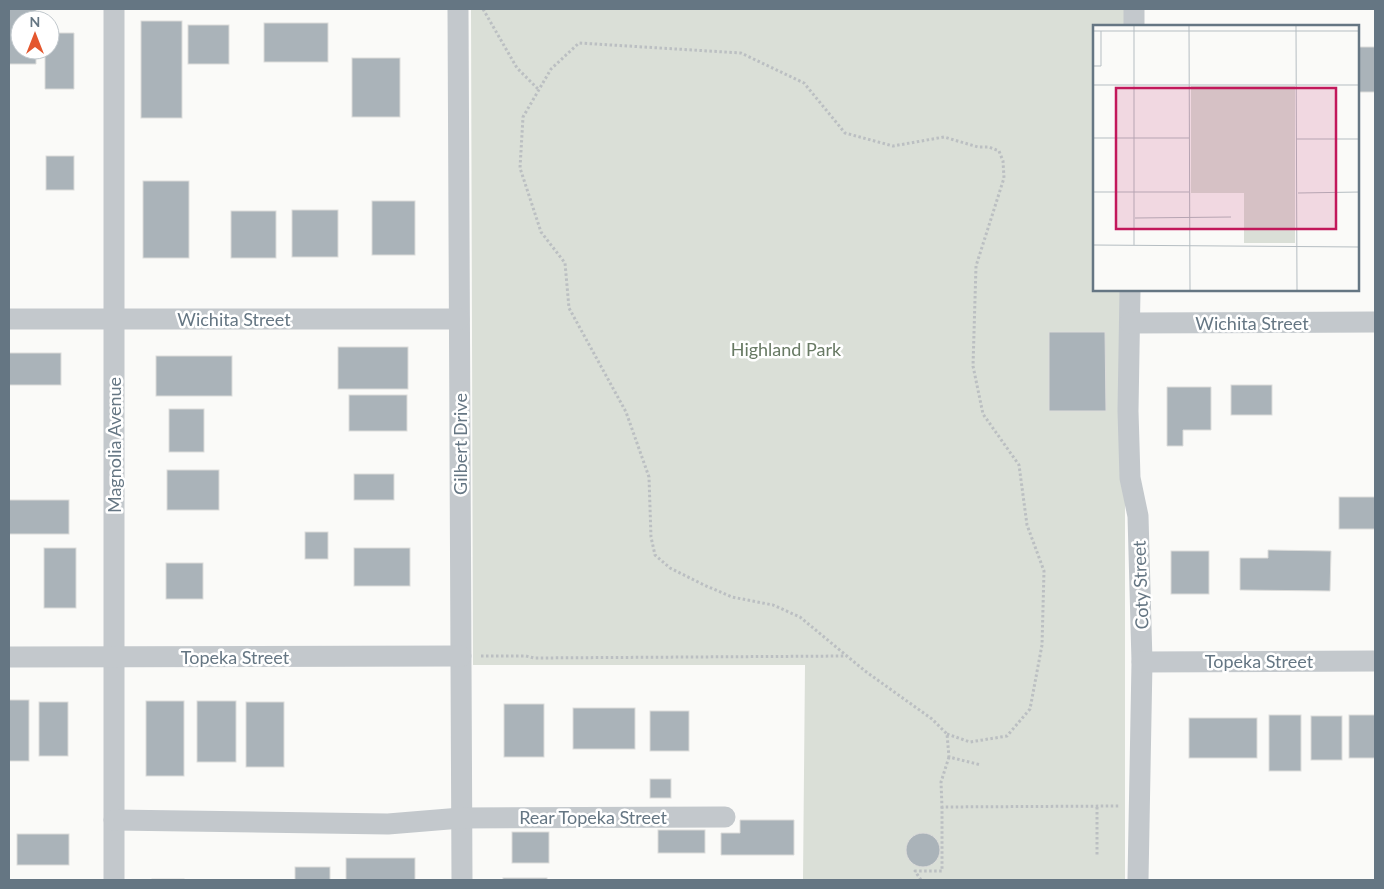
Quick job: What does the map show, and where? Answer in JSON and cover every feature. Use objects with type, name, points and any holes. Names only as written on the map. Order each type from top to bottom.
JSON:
[{"type":"street","name":"Magnolia Avenue","points":[[114,9],[114,880]]},
{"type":"street","name":"Gilbert Drive","points":[[458,9],[459,319],[469,656],[462,818],[462,880]]},
{"type":"street","points":[[1134,9],[1134,25]]},
{"type":"street","name":"Coty Street","points":[[1130,291],[1130,478],[1138,516],[1142,662],[1138,880]]},
{"type":"street","name":"Wichita Street","points":[[9,319],[459,319]]},
{"type":"street","name":"Wichita Street","points":[[1130,323],[1375,322]]},
{"type":"street","name":"Topeka Street","points":[[9,657],[469,656]]},
{"type":"street","name":"Topeka Street","points":[[1142,662],[1375,661]]},
{"type":"street","name":"Rear Topeka Street","points":[[114,820],[388,824],[462,818],[725,817]]},
{"type":"path","points":[[483,9],[517,68],[539,90]]},
{"type":"path","points":[[578,43],[741,53],[804,83],[845,133],[893,146],[944,137],[978,147],[989,147],[999,151],[1004,161],[1004,178],[976,266],[973,366],[983,414],[1019,465],[1027,525],[1044,571],[1042,645],[1030,709],[1007,736],[970,742],[947,734],[932,719],[847,656],[800,617],[772,605],[732,597],[670,568],[655,555],[651,537],[648,477],[626,412],[569,308],[565,263],[541,232],[520,168],[523,117],[551,69],[578,43]]},
{"type":"path","points":[[469,656],[526,656],[534,658],[847,656]]},
{"type":"path","points":[[921,880],[915,872],[942,871],[941,782],[949,757],[947,734]]},
{"type":"path","points":[[949,757],[981,765]]},
{"type":"path","points":[[942,808],[1097,807],[1140,803]]},
{"type":"path","points":[[1097,807],[1097,857]]},
{"type":"green space","name":"Highland Park","points":[[471,9],[1128,9],[1128,25],[1093,25],[1093,291],[1125,291],[1125,880],[803,880],[805,665],[473,665]]},
{"type":"building","points":[[9,9],[36,9],[10,10],[10,60],[36,60],[36,64],[9,64]]},
{"type":"building","points":[[141,21],[182,21],[182,118],[141,118]]},
{"type":"building","points":[[264,23],[328,23],[328,62],[264,62]]},
{"type":"building","points":[[188,25],[229,25],[229,64],[188,64]]},
{"type":"building","points":[[60,33],[74,33],[74,89],[45,89],[45,60],[60,60]]},
{"type":"building","points":[[1359,47],[1375,47],[1375,92],[1359,92]]},
{"type":"building","points":[[352,58],[400,58],[400,117],[352,117]]},
{"type":"building","points":[[46,156],[74,156],[74,190],[46,190]]},
{"type":"building","points":[[143,181],[189,181],[189,258],[143,258]]},
{"type":"building","points":[[372,201],[415,201],[415,255],[372,255]]},
{"type":"building","points":[[292,210],[338,210],[338,257],[292,257]]},
{"type":"building","points":[[231,211],[276,211],[276,258],[231,258]]},
{"type":"building","points":[[1049,332],[1105,332],[1106,411],[1049,411]]},
{"type":"building","points":[[338,347],[408,347],[408,389],[338,389]]},
{"type":"building","points":[[9,353],[61,353],[61,385],[9,385]]},
{"type":"building","points":[[156,356],[232,356],[232,396],[156,396]]},
{"type":"building","points":[[1231,385],[1272,385],[1272,415],[1231,415]]},
{"type":"building","points":[[1167,387],[1211,387],[1211,430],[1183,430],[1183,446],[1167,446]]},
{"type":"building","points":[[349,395],[407,395],[407,431],[349,431]]},
{"type":"building","points":[[169,409],[204,409],[204,452],[169,452]]},
{"type":"building","points":[[167,470],[219,470],[219,510],[167,510]]},
{"type":"building","points":[[354,474],[394,474],[394,500],[354,500]]},
{"type":"building","points":[[1339,497],[1375,497],[1375,529],[1339,529]]},
{"type":"building","points":[[9,500],[69,500],[69,534],[9,534]]},
{"type":"building","points":[[305,532],[328,532],[328,559],[305,559]]},
{"type":"building","points":[[44,548],[76,548],[76,608],[44,608]]},
{"type":"building","points":[[354,548],[410,548],[410,586],[354,586]]},
{"type":"building","points":[[1268,550],[1331,551],[1330,591],[1240,590],[1240,558],[1268,558]]},
{"type":"building","points":[[1171,551],[1209,551],[1209,594],[1171,594]]},
{"type":"building","points":[[166,563],[203,563],[203,599],[166,599]]},
{"type":"building","points":[[9,700],[29,700],[29,761],[9,761]]},
{"type":"building","points":[[146,701],[184,701],[184,776],[146,776]]},
{"type":"building","points":[[197,701],[236,701],[236,762],[197,762]]},
{"type":"building","points":[[39,702],[68,702],[68,756],[39,756]]},
{"type":"building","points":[[246,702],[284,702],[284,767],[246,767]]},
{"type":"building","points":[[504,704],[544,704],[544,757],[504,757]]},
{"type":"building","points":[[573,708],[635,708],[635,749],[573,749]]},
{"type":"building","points":[[650,711],[689,711],[689,751],[650,751]]},
{"type":"building","points":[[1269,715],[1301,715],[1301,771],[1269,771]]},
{"type":"building","points":[[1349,715],[1375,715],[1375,758],[1349,758]]},
{"type":"building","points":[[1311,716],[1342,716],[1342,760],[1311,760]]},
{"type":"building","points":[[1189,718],[1257,718],[1257,758],[1189,758]]},
{"type":"building","points":[[650,779],[671,779],[671,798],[650,798]]},
{"type":"building","points":[[740,820],[794,820],[794,855],[721,855],[721,833],[740,833]]},
{"type":"building","points":[[658,830],[705,830],[705,853],[658,853]]},
{"type":"building","points":[[512,832],[549,832],[549,863],[512,863]]},
{"type":"building","points":[[923,833],[930,834],[935,838],[939,843],[939,857],[935,862],[930,866],[923,867],[916,866],[911,862],[907,857],[906,850],[907,843],[911,838],[916,834]]},
{"type":"building","points":[[17,834],[69,834],[69,865],[17,865]]},
{"type":"building","points":[[346,858],[415,858],[415,880],[346,880]]},
{"type":"building","points":[[295,867],[330,867],[330,880],[295,880]]},
{"type":"building","points":[[503,878],[547,878],[547,880],[503,880]]},
{"type":"building","points":[[184,879],[184,880],[152,880]]}]
